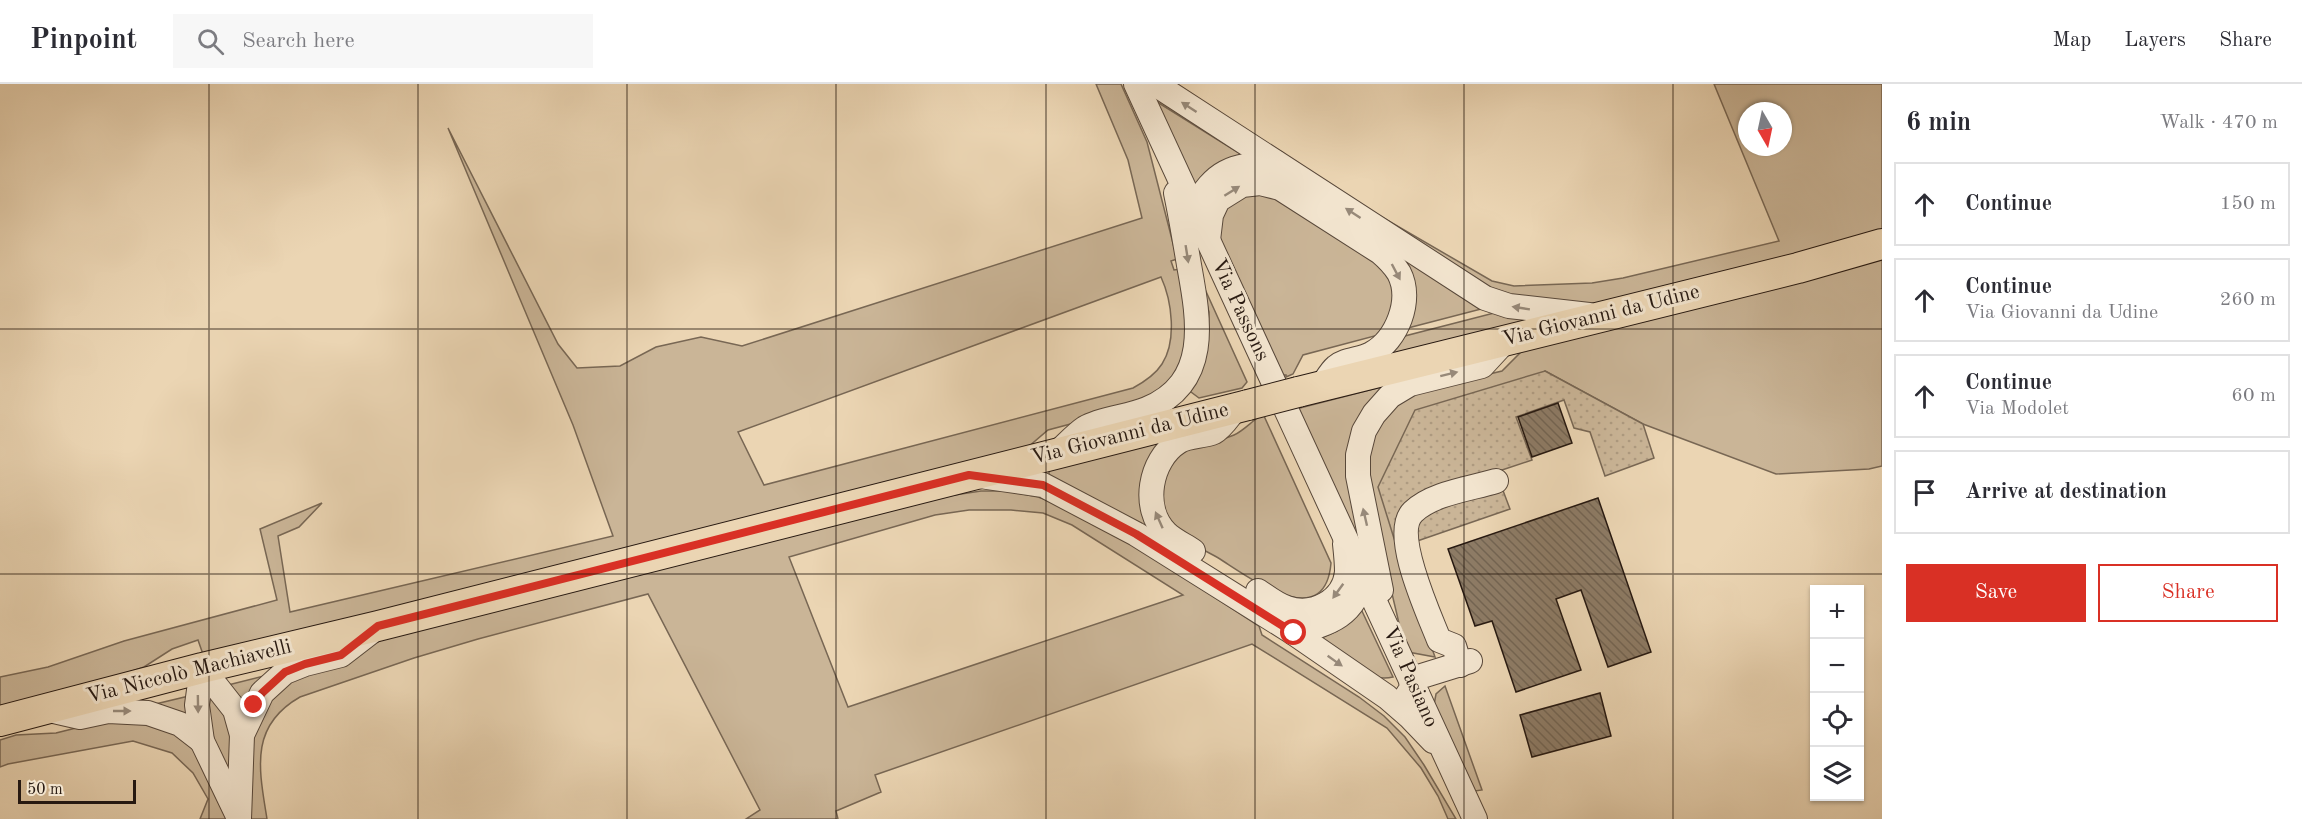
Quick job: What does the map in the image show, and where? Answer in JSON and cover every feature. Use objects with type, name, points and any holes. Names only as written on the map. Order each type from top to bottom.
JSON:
[{"type":"main road","name":"Via Giovanni da Udine","points":[[378,626],[1058,452],[1798,268],[1882,244]]},
{"type":"main road","name":"Via Niccolò Machiavelli","points":[[0,721],[202,668],[378,626]]},
{"type":"street","name":"Via Passons","points":[[1136,84],[1345,535]]},
{"type":"street","points":[[1155,84],[1485,298],[1509,306],[1534,310],[1600,316]]},
{"type":"street","points":[[1058,452],[1086,427],[1148,409],[1167,397],[1186,376],[1192,364],[1197,349],[1197,305],[1169,155]]},
{"type":"street","points":[[1193,210],[1205,189],[1216,177],[1242,167],[1275,162]]},
{"type":"street","points":[[1208,240],[1211,215],[1218,200],[1242,185],[1260,183],[1280,188],[1380,252],[1399,274],[1403,303],[1393,336],[1371,354],[1336,366],[1310,389]]},
{"type":"street","points":[[1392,636],[1358,476],[1358,455],[1364,431],[1374,414],[1390,396],[1410,384],[1482,366],[1506,340]]},
{"type":"street","points":[[1242,406],[1216,431],[1180,440],[1166,451],[1157,464],[1151,497],[1159,524],[1167,534],[1284,607],[1303,611],[1328,604],[1344,583],[1347,572],[1345,535]]},
{"type":"street","points":[[969,475],[1043,485],[1136,534],[1294,633],[1387,697],[1410,717],[1445,754]]},
{"type":"street","points":[[1387,697],[1397,699],[1406,696],[1411,690],[1412,679],[1465,663],[1454,646],[1439,640],[1407,552],[1406,525],[1411,514],[1427,502],[1496,481]]},
{"type":"street","name":"Via Pasiano","points":[[1345,535],[1475,819]]},
{"type":"street","points":[[1294,633],[1319,627],[1346,612],[1360,592],[1364,575]]},
{"type":"street","points":[[242,735],[262,693],[285,672],[305,664],[341,655],[378,626]]},
{"type":"street","points":[[202,668],[235,710],[242,735],[238,817]]},
{"type":"street","points":[[202,668],[197,705],[202,741],[238,817]]},
{"type":"street","points":[[44,709],[80,717],[108,711],[148,714],[180,724],[202,741]]},
{"type":"shaded area","points":[[1096,84],[1121,84],[1147,142],[1177,259],[1171,261],[1174,270],[1181,269],[1189,346],[1168,386],[1127,409],[1048,430],[1028,447],[205,660],[198,640],[172,649],[144,667],[53,698],[0,711],[0,677],[48,667],[124,641],[277,600],[260,529],[322,503],[299,527],[278,536],[290,612],[613,536],[573,425],[448,128],[558,344],[577,368],[620,366],[656,347],[701,337],[742,346],[1142,218],[1128,160]],"holes":[[[1161,277],[1171,321],[1167,355],[1156,372],[1133,388],[764,485],[738,432]]]},
{"type":"shaded area","points":[[1164,84],[1177,84],[1337,191],[1492,281],[1514,286],[1592,283],[1623,278],[1779,241],[1744,156],[1792,156],[1792,102],[1738,102],[1738,142],[1714,84],[1882,84],[1882,232],[1603,303],[1574,305],[1489,292]]},
{"type":"shaded area","points":[[1154,100],[1247,158],[1195,191]]},
{"type":"shaded area","points":[[1263,191],[1378,263],[1394,289],[1394,304],[1386,333],[1303,355],[1293,374],[1286,377],[1286,375],[1281,375],[1219,241],[1222,211],[1234,199]]},
{"type":"shaded area","points":[[1882,254],[1882,466],[1869,469],[1776,474],[1643,424],[1545,371],[1397,548],[1435,657],[1408,652],[1402,636],[1368,492],[1365,451],[1380,420],[1404,397],[1434,387],[1502,371],[1524,349]]},
{"type":"shaded area","points":[[1400,257],[1485,308],[1404,329]]},
{"type":"shaded area","points":[[1199,276],[1247,382],[1242,388],[1199,398],[1187,389],[1208,335],[1209,312]]},
{"type":"shaded area","points":[[1494,313],[1537,322],[1386,360],[1401,337]]},
{"type":"shaded area","points":[[1545,371],[1643,424],[1654,458],[1605,476],[1590,432],[1574,428],[1564,400],[1516,417],[1532,460],[1496,472],[1510,509],[1397,548],[1378,487],[1415,410]]},
{"type":"shaded area","points":[[1393,384],[1355,434],[1368,567],[1296,409]]},
{"type":"shaded area","points":[[1260,416],[1264,416],[1331,563],[1326,584],[1315,595],[1301,598],[1284,595],[1249,578],[1182,537],[1169,525],[1162,514],[1164,476],[1168,466],[1175,458],[1191,449],[1234,435]]},
{"type":"shaded area","points":[[1169,438],[1152,535],[1049,480],[1049,469]]},
{"type":"shaded area","points":[[981,491],[1007,491],[1038,497],[1071,508],[1142,550],[1259,626],[1262,635],[1359,697],[1384,716],[1405,737],[1456,819],[1448,819],[1438,796],[1421,768],[1387,728],[1252,644],[875,775],[881,792],[836,811],[838,819],[746,819],[760,810],[648,594],[478,639],[300,697],[272,721],[265,735],[260,766],[267,819],[251,819],[247,741],[280,683],[353,657],[381,640],[948,496]],"holes":[[[969,510],[1043,513],[1072,525],[1183,595],[848,707],[789,557],[935,515]]]},
{"type":"shaded area","points":[[1361,609],[1393,677],[1383,678],[1362,672],[1316,640],[1337,631]]},
{"type":"shaded area","points":[[268,675],[245,712],[228,685]]},
{"type":"shaded area","points":[[1445,686],[1482,790],[1475,791],[1434,705],[1436,694]]},
{"type":"shaded area","points":[[210,694],[231,725],[234,781],[205,730]]},
{"type":"shaded area","points":[[189,696],[191,727],[147,706]]},
{"type":"shaded area","points":[[131,719],[173,731],[194,750],[230,819],[200,819],[208,799],[193,773],[172,753],[133,741],[0,767],[0,740],[16,735],[56,733],[96,723]]},
{"type":"building","points":[[1558,403],[1572,443],[1532,457],[1518,417]]},
{"type":"building","points":[[1598,498],[1651,652],[1608,667],[1581,590],[1556,599],[1581,670],[1516,692],[1492,621],[1475,626],[1448,549]]},
{"type":"building","points":[[1600,693],[1611,736],[1532,757],[1520,715]]},
{"type":"route","points":[[254,705],[262,693],[285,672],[305,664],[341,655],[378,626],[969,475],[1043,485],[1136,534],[1294,633]]}]
